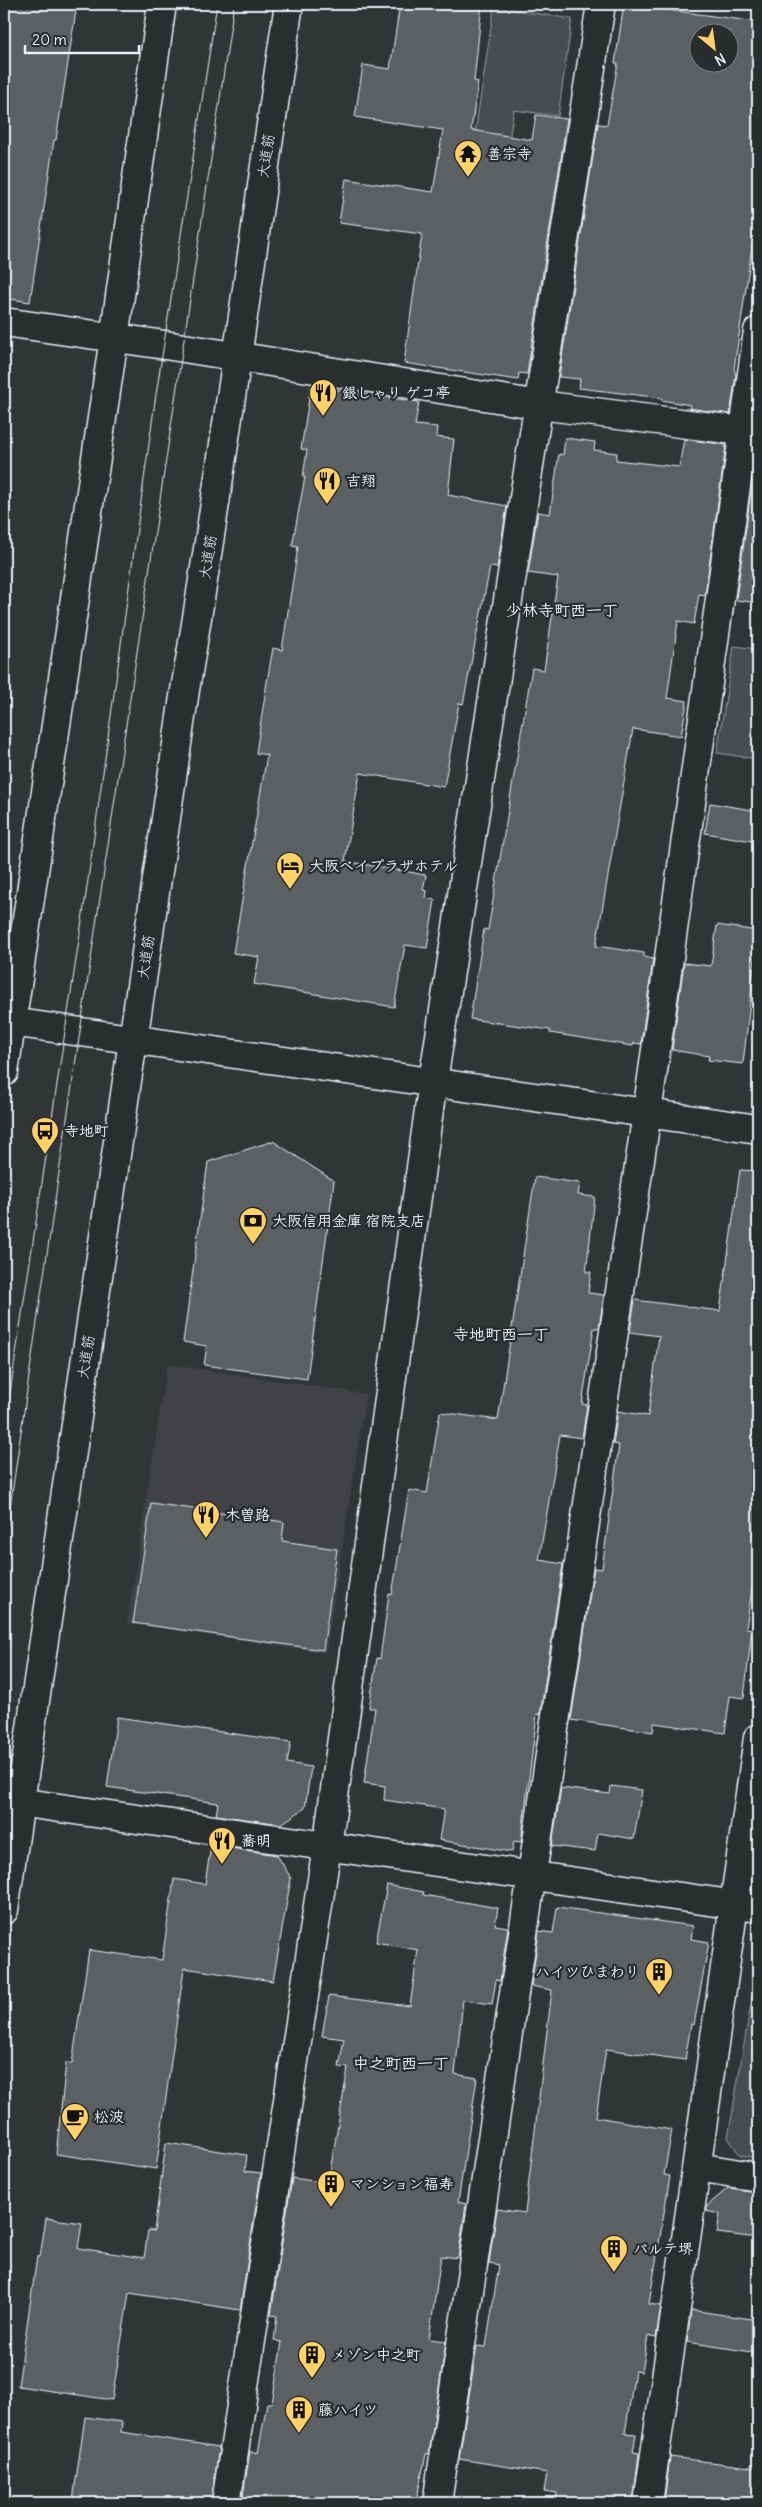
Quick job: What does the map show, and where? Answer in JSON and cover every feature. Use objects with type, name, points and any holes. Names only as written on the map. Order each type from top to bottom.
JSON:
[{"type":"street","points":[[4,1072],[8,1021],[114,338],[162,4]]},
{"type":"street","name":"大道筋","points":[[4,1910],[12,1801],[134,1040],[185,690],[210,548],[236,356],[289,4]]},
{"type":"street","points":[[226,2503],[327,1847],[433,1082],[601,4]]},
{"type":"street","points":[[4,322],[236,356],[540,405],[750,432]]},
{"type":"street","points":[[437,2503],[750,432],[758,331]]},
{"type":"street","points":[[8,1021],[758,1129]]},
{"type":"street","points":[[648,2503],[697,2167],[746,1906],[758,1738]]},
{"type":"street","points":[[12,1801],[532,1877],[746,1906]]},
{"type":"street","points":[[697,2167],[758,2177]]},
{"type":"shaded area","points":[[494,7],[572,19],[558,116],[514,110],[508,146],[474,140]]},
{"type":"shaded area","points":[[734,646],[758,649],[758,759],[717,753]]},
{"type":"shaded area","points":[[167,1364],[366,1394],[326,1653],[127,1623]]},
{"type":"shaded area","points":[[758,1963],[758,2158],[740,2155],[728,2138]]},
{"type":"building","points":[[4,4],[77,4],[56,140],[54,140],[30,302],[4,298]]},
{"type":"building","points":[[400,4],[482,4],[474,81],[478,82],[471,130],[532,140],[536,115],[567,119],[527,374],[519,373],[518,380],[404,363],[422,234],[339,223],[346,179],[433,192],[443,130],[355,117],[363,65],[390,69]]},
{"type":"building","points":[[624,4],[758,22],[758,206],[734,369],[736,375],[730,414],[689,408],[690,405],[661,400],[662,398],[579,388],[580,379],[559,377],[598,124],[607,125],[618,63],[615,63]]},
{"type":"building","points":[[311,386],[419,402],[415,425],[437,427],[436,437],[454,439],[448,495],[507,506],[497,568],[490,567],[463,704],[459,703],[444,787],[360,773],[345,861],[426,875],[423,890],[427,891],[426,898],[435,900],[427,948],[405,945],[394,1007],[254,984],[259,957],[233,953],[267,755],[256,753],[267,682],[273,648],[282,650],[298,547],[292,546],[305,477],[303,477],[307,450],[301,449]]},
{"type":"building","points":[[565,438],[595,442],[594,450],[617,453],[616,460],[679,467],[684,439],[726,445],[705,595],[699,594],[694,624],[678,621],[667,698],[687,701],[681,736],[633,729],[596,946],[644,953],[644,957],[653,959],[641,1044],[634,1043],[633,1046],[550,1033],[550,1030],[470,1019],[484,929],[488,930],[532,668],[544,670],[558,577],[528,573],[538,512],[550,514],[559,454],[563,455]]},
{"type":"building","points":[[758,448],[758,603],[736,600]]},
{"type":"building","points":[[710,803],[758,811],[758,842],[705,833]]},
{"type":"building","points":[[717,925],[758,931],[743,1064],[708,1060],[709,1056],[672,1050],[684,963],[711,966]]},
{"type":"building","points":[[273,1141],[334,1181],[307,1379],[204,1365],[207,1346],[183,1342],[208,1162]]},
{"type":"building","points":[[740,1170],[758,1171],[758,1551],[746,1628],[752,1629],[744,1698],[730,1696],[725,1733],[654,1723],[653,1732],[571,1720],[594,1568],[602,1569],[619,1445],[613,1444],[618,1411],[648,1416],[659,1336],[630,1332],[635,1300],[720,1311]]},
{"type":"building","points":[[535,1177],[580,1183],[578,1195],[595,1197],[586,1272],[591,1272],[588,1293],[604,1295],[599,1328],[594,1328],[582,1404],[587,1405],[582,1438],[560,1435],[539,1560],[563,1564],[540,1715],[537,1714],[521,1842],[514,1841],[512,1852],[439,1840],[444,1809],[384,1800],[385,1786],[364,1783],[375,1708],[369,1708],[377,1658],[380,1659],[389,1594],[392,1595],[409,1490],[427,1493],[440,1412],[498,1420]]},
{"type":"building","points":[[151,1503],[284,1522],[282,1541],[337,1549],[323,1650],[133,1623]]},
{"type":"building","points":[[117,1717],[291,1742],[287,1763],[311,1767],[305,1808],[281,1824],[216,1815],[218,1803],[107,1787]]},
{"type":"building","points":[[611,1786],[642,1790],[634,1839],[598,1833],[595,1851],[552,1846],[561,1788],[610,1794]]},
{"type":"building","points":[[211,1845],[277,1855],[291,1878],[273,1981],[184,1968],[156,2169],[56,2154],[66,2063],[72,2064],[89,1950],[162,1960],[174,1879],[205,1884]]},
{"type":"building","points":[[387,1885],[424,1892],[423,1895],[498,1908],[495,1925],[508,1927],[500,1981],[496,1980],[492,2004],[463,2000],[455,2074],[477,2078],[458,2202],[466,2204],[458,2258],[441,2256],[429,2339],[446,2341],[429,2454],[426,2454],[416,2503],[242,2503],[250,2451],[258,2453],[267,2403],[272,2403],[282,2342],[274,2341],[277,2316],[271,2315],[292,2178],[328,2183],[348,2068],[339,2067],[344,2039],[322,2036],[329,1996],[410,2006],[418,1950],[376,1942]]},
{"type":"building","points":[[557,1907],[693,1926],[691,1939],[709,1942],[694,2025],[691,2024],[685,2060],[606,2049],[596,2117],[672,2130],[664,2175],[670,2176],[649,2304],[661,2306],[656,2338],[648,2336],[642,2372],[635,2371],[625,2433],[636,2434],[633,2452],[639,2453],[633,2503],[555,2503],[557,2493],[544,2491],[547,2473],[459,2459],[477,2346],[486,2347],[499,2265],[489,2263],[497,2209],[525,2213],[552,1990],[531,1986],[539,1931],[553,1933]]},
{"type":"building","points":[[166,2143],[247,2155],[245,2171],[261,2173],[240,2310],[129,2293],[112,2400],[18,2386],[37,2257],[40,2257],[46,2218],[82,2223],[78,2248],[144,2258],[148,2230],[154,2231]]},
{"type":"building","points":[[728,2188],[758,2192],[758,2238],[717,2233],[720,2214],[706,2211],[706,2207]]},
{"type":"building","points":[[691,2310],[758,2320],[758,2353],[687,2342]]},
{"type":"building","points":[[85,2417],[122,2422],[121,2432],[219,2447],[211,2503],[95,2503],[73,2500]]},
{"type":"building","points":[[670,2457],[758,2468],[758,2503],[664,2503]]},
{"type":"tram line","points":[[4,1432],[86,894],[155,401],[217,4]]},
{"type":"tram line","points":[[4,1549],[234,4]]},
{"type":"place","name":"善宗寺","points":[[468,178]]},
{"type":"place","name":"銀しゃり ゲコ亭","points":[[323,417]]},
{"type":"place","name":"吉翔","points":[[327,505]]},
{"type":"place","name":"大阪ベイプラザホテル","points":[[290,890]]},
{"type":"place","name":"寺地町","points":[[45,1155]]},
{"type":"place","name":"大阪信用金庫 宿院支店","points":[[253,1245]]},
{"type":"place","name":"木曽路","points":[[206,1539]]},
{"type":"place","name":"蕎明","points":[[222,1865]]},
{"type":"place","name":"ハイツひまわり","points":[[659,1996]]},
{"type":"place","name":"松波","points":[[75,2141]]},
{"type":"place","name":"マンション福寿","points":[[331,2208]]},
{"type":"place","name":"パルテ堺","points":[[614,2273]]},
{"type":"place","name":"メゾン中之町","points":[[312,2379]]},
{"type":"place","name":"藤ハイツ","points":[[299,2434]]},
{"type":"district","name":"少林寺町西一丁","points":[[562,610]]},
{"type":"district","name":"寺地町西一丁","points":[[501,1334]]},
{"type":"district","name":"中之町西一丁","points":[[401,2063]]}]
